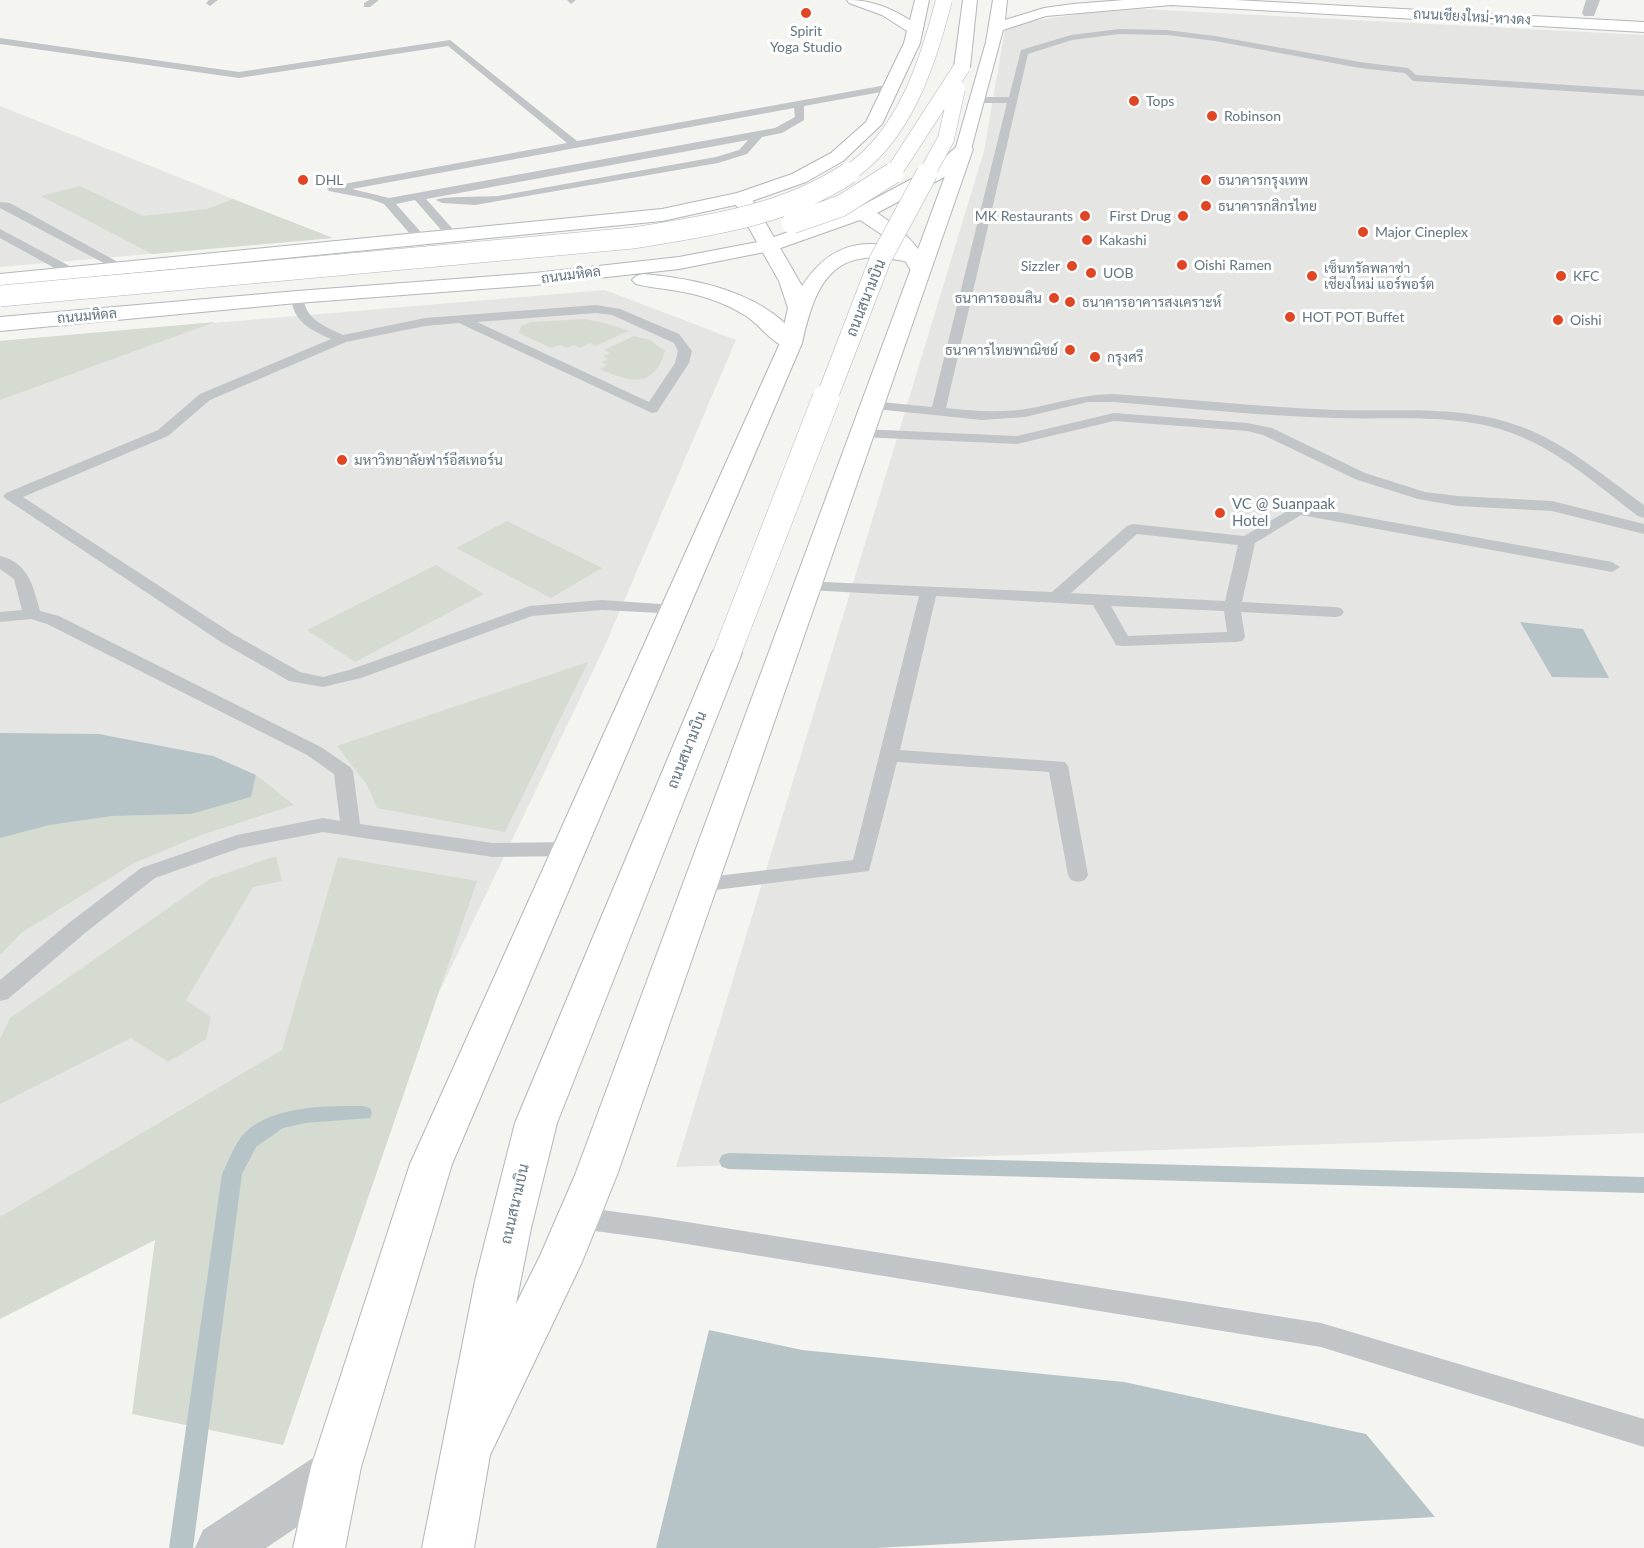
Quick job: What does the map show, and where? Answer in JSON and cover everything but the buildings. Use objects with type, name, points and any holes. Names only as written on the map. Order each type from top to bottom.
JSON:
[{"type":"main road","points":[[854,0],[887,12],[916,30]]},
{"type":"main road","points":[[0,280],[662,214],[746,196],[799,178],[837,157],[873,124],[892,87],[916,30],[922,0]]},
{"type":"main road","name":"ถนนมหิดล","points":[[0,296],[633,238],[699,227],[765,212],[825,188],[859,167],[887,136],[918,83],[933,45],[944,0]]},
{"type":"main road","name":"ถนนมหิดล","points":[[0,312],[589,259],[676,247],[781,226],[841,206],[891,177],[962,67],[970,0]]},
{"type":"main road","name":"ถนนมหิดล","points":[[0,324],[297,297],[535,279],[679,263],[768,246],[863,213],[941,171],[964,149],[997,27],[1000,0]]},
{"type":"main road","name":"ถนนเชียงใหม่-หางดง","points":[[1156,0],[1644,27]]},
{"type":"main road","name":"ถนนเชียงใหม่-หางดง","points":[[1342,0],[1591,7],[1644,16]]},
{"type":"main road","points":[[997,27],[1044,12],[1170,1]]},
{"type":"main road","name":"ถนนสนามบิน","points":[[448,1548],[502,1260],[520,1176],[536,1123],[727,653],[880,260],[946,139],[962,67]]},
{"type":"main road","name":"ถนนสนามบิน","points":[[466,1451],[580,1218],[866,419],[918,264],[964,149]]},
{"type":"main road","points":[[746,196],[800,197],[863,213],[902,240],[918,264]]},
{"type":"main road","points":[[746,196],[768,246],[790,281],[799,308]]},
{"type":"main road","points":[[426,238],[457,244],[469,255],[465,268],[455,278],[432,287]]},
{"type":"main road","points":[[319,1548],[334,1473],[431,1164],[791,343],[799,308],[830,264],[842,256],[868,250],[884,250],[918,264]]},
{"type":"main road","points":[[535,279],[622,278],[700,287],[727,297],[757,313],[791,343]]},
{"type":"street","points":[[221,1548],[334,1473]]},
{"type":"lane","points":[[938,412],[1024,52],[1047,41],[1108,30],[1134,29],[1227,37],[1367,68],[1408,71],[1413,78]]},
{"type":"lane","points":[[0,41],[239,75],[450,43],[574,144]]},
{"type":"lane","points":[[1377,76],[1644,93]]},
{"type":"lane","points":[[426,238],[387,202],[373,196],[333,189],[892,87]]},
{"type":"lane","points":[[979,100],[1012,100]]},
{"type":"lane","points":[[387,202],[782,129],[799,120],[799,103]]},
{"type":"lane","points":[[418,196],[445,201],[484,201],[614,179],[733,156],[745,151],[759,134]]},
{"type":"lane","points":[[418,196],[453,236]]},
{"type":"lane","points":[[0,205],[6,205],[121,267]]},
{"type":"lane","points":[[0,232],[73,273]]},
{"type":"lane","points":[[297,297],[298,312],[306,322],[342,339]]},
{"type":"lane","points":[[460,320],[652,409],[682,363],[685,351],[680,341],[674,337],[602,309],[580,309],[460,320],[386,328],[342,339],[205,397],[163,432],[11,496],[227,638],[295,677],[323,682],[355,674],[530,610],[602,605],[675,610]]},
{"type":"lane","points":[[866,419],[938,412],[982,417],[1025,413],[1088,398],[1294,412],[1461,418],[1491,422],[1515,429],[1554,448],[1644,513]]},
{"type":"lane","points":[[866,419],[1017,440],[1114,417],[1247,427],[1267,431],[1360,476],[1423,496],[1458,501],[1552,506],[1644,529]]},
{"type":"lane","points":[[1057,597],[1132,529],[1247,541],[1298,510],[1612,567]]},
{"type":"lane","points":[[1099,600],[1122,641],[1236,637],[1232,608],[1247,541]]},
{"type":"lane","points":[[0,561],[22,577],[32,614]]},
{"type":"lane","points":[[807,585],[1335,612]]},
{"type":"lane","points":[[699,885],[862,866],[929,591]]},
{"type":"lane","points":[[0,617],[32,614],[53,620],[314,751],[343,771],[351,829]]},
{"type":"lane","points":[[890,755],[1058,766],[1078,875]]},
{"type":"lane","points":[[0,993],[76,928],[148,873],[237,842],[323,825],[493,850],[570,849]]},
{"type":"lane","points":[[580,1218],[662,1229],[1321,1335],[1644,1433]]},
{"type":"shaded area","name":"เซ็นทรัลพลาซ่า เชียงใหม่ แอร์พอร์ต","points":[[1142,9],[1644,35],[1644,1133],[676,1167],[984,151],[1005,30],[1033,21],[1086,13]]},
{"type":"shaded area","points":[[0,106],[233,199],[333,238],[0,267]]},
{"type":"shaded area","points":[[80,186],[143,216],[207,209],[233,199],[333,238],[152,254],[41,196]]},
{"type":"shaded area","points":[[605,290],[736,340],[604,648],[411,1051],[0,1277],[0,341]]},
{"type":"shaded area","points":[[584,319],[629,331],[595,346],[590,343],[580,348],[574,345],[567,348],[560,345],[551,348],[519,333],[521,326],[531,322]]},
{"type":"shaded area","points":[[215,322],[0,400],[0,341]]},
{"type":"shaded area","points":[[634,336],[650,340],[665,351],[654,372],[639,380],[621,377],[600,369],[607,365],[601,362],[608,359],[603,356],[610,353],[604,350]]},
{"type":"shaded area","points":[[507,521],[602,568],[551,598],[456,548]]},
{"type":"shaded area","points":[[436,565],[484,594],[355,662],[307,630]]},
{"type":"shaded area","points":[[1520,622],[1583,629],[1609,678],[1552,677]]},
{"type":"shaded area","points":[[588,662],[505,832],[377,808],[367,785],[337,746]]},
{"type":"shaded area","points":[[0,733],[99,734],[213,756],[256,775],[251,797],[191,814],[112,816],[50,825],[0,838]]},
{"type":"shaded area","points":[[256,775],[294,805],[201,835],[134,863],[21,933],[0,955],[0,838],[50,825],[112,816],[191,814],[251,797]]},
{"type":"shaded area","points":[[276,856],[282,881],[253,887],[186,1000],[211,1017],[206,1039],[168,1062],[131,1038],[0,1104],[0,1039],[10,1018],[210,879]]},
{"type":"shaded area","points":[[338,857],[477,881],[283,1445],[132,1414],[155,1240],[0,1319],[0,1217],[282,1050]]},
{"type":"shaded area","points":[[709,1330],[802,1350],[1124,1382],[1366,1434],[1435,1517],[876,1548],[656,1548]]},
{"type":"waterway","points":[[181,1548],[232,1174],[249,1141],[264,1129],[291,1118],[363,1113]]},
{"type":"waterway","points":[[729,1161],[1644,1185]]},
{"type":"place","name":"Spirit Yoga Studio","points":[[806,13]]},
{"type":"place","name":"Tops","points":[[1134,101]]},
{"type":"place","name":"Robinson","points":[[1212,116]]},
{"type":"place","name":"DHL","points":[[303,180]]},
{"type":"place","name":"ธนาคารกรุงเทพ","points":[[1206,180]]},
{"type":"place","name":"ธนาคารกสิกรไทย","points":[[1206,206]]},
{"type":"place","name":"MK Restaurants","points":[[1085,216]]},
{"type":"place","name":"First Drug","points":[[1183,216]]},
{"type":"place","name":"Major Cineplex","points":[[1363,232]]},
{"type":"place","name":"Kakashi","points":[[1087,240]]},
{"type":"place","name":"Oishi Ramen","points":[[1182,265]]},
{"type":"place","name":"Sizzler","points":[[1072,266]]},
{"type":"place","name":"UOB","points":[[1091,273]]},
{"type":"place","name":"เซ็นทรัลพลาซ่า เชียงใหม่ แอร์พอร์ต","points":[[1312,276]]},
{"type":"place","name":"KFC","points":[[1561,276]]},
{"type":"place","name":"ธนาคารออมสิน","points":[[1054,298]]},
{"type":"place","name":"ธนาคารอาคารสงเคราะห์","points":[[1070,302]]},
{"type":"place","name":"HOT POT Buffet","points":[[1290,317]]},
{"type":"place","name":"Oishi","points":[[1558,320]]},
{"type":"place","name":"ธนาคารไทยพาณิชย์","points":[[1070,350]]},
{"type":"place","name":"กรุงศรี","points":[[1095,357]]},
{"type":"place","name":"มหาวิทยาลัยฟาร์อีสเทอร์น","points":[[342,460]]},
{"type":"place","name":"VC @ Suanpaak Hotel","points":[[1220,513]]}]
